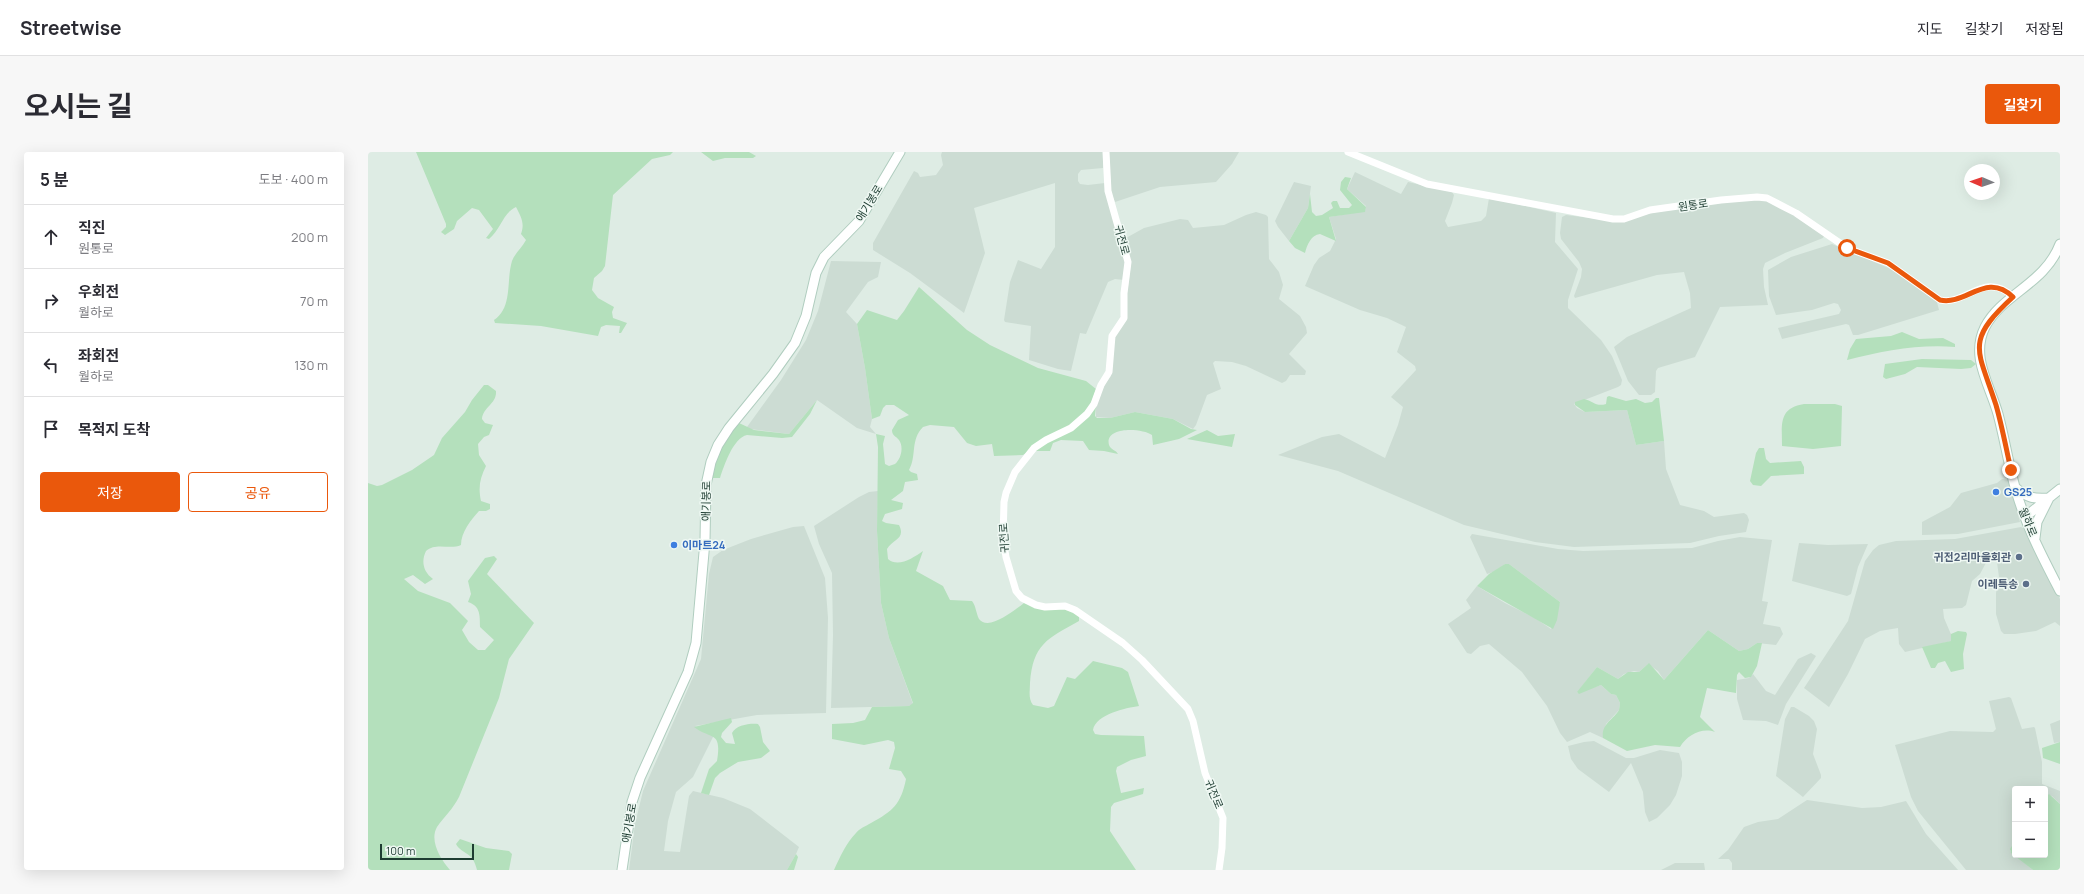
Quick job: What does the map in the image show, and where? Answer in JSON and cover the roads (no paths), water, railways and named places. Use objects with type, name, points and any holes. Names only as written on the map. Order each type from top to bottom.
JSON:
[{"type":"main road","name":"애기봉로","points":[[622,870],[631,810],[640,778],[688,672],[696,643],[706,541],[706,485],[711,462],[729,428],[773,374],[795,343],[806,316],[816,273],[824,257],[859,221],[900,152]]},
{"type":"main road","name":"월하로","points":[[2060,244],[2051,263],[1989,321],[1984,330],[1979,350],[1982,366],[2002,427],[2015,487],[2025,517],[2060,591]]},
{"type":"main road","points":[[2015,487],[2032,499],[2049,498]]},
{"type":"main road","points":[[2025,517],[2060,489]]},
{"type":"main road","points":[[2035,540],[2037,522],[2049,498]]},
{"type":"street","name":"귀전로","points":[[1106,152],[1108,191],[1128,262],[1124,293],[1124,318],[1112,336],[1109,372],[1101,385],[1094,404],[1087,414],[1071,428],[1046,440],[1034,448],[1015,472],[1006,493],[1004,502],[1003,539],[1006,557],[1016,591],[1022,598],[1036,605],[1045,607],[1065,606],[1075,610],[1123,643],[1142,660],[1188,709],[1193,721],[1200,754],[1209,785],[1223,818],[1222,848],[1219,870]]},
{"type":"street","name":"원통로","points":[[1348,152],[1427,184],[1613,219],[1624,219],[1650,210],[1679,208],[1721,200],[1757,197],[1767,198],[1796,213],[1847,248],[1888,263],[1940,300],[1949,300],[1988,287],[2002,288],[2013,297]]},
{"type":"place","name":"GS25","points":[[1996,492]]},
{"type":"place","name":"이마트24","points":[[674,545]]},
{"type":"place","name":"귀전2리마을회관","points":[[2019,557]]},
{"type":"place","name":"이레특송","points":[[2026,584]]}]
